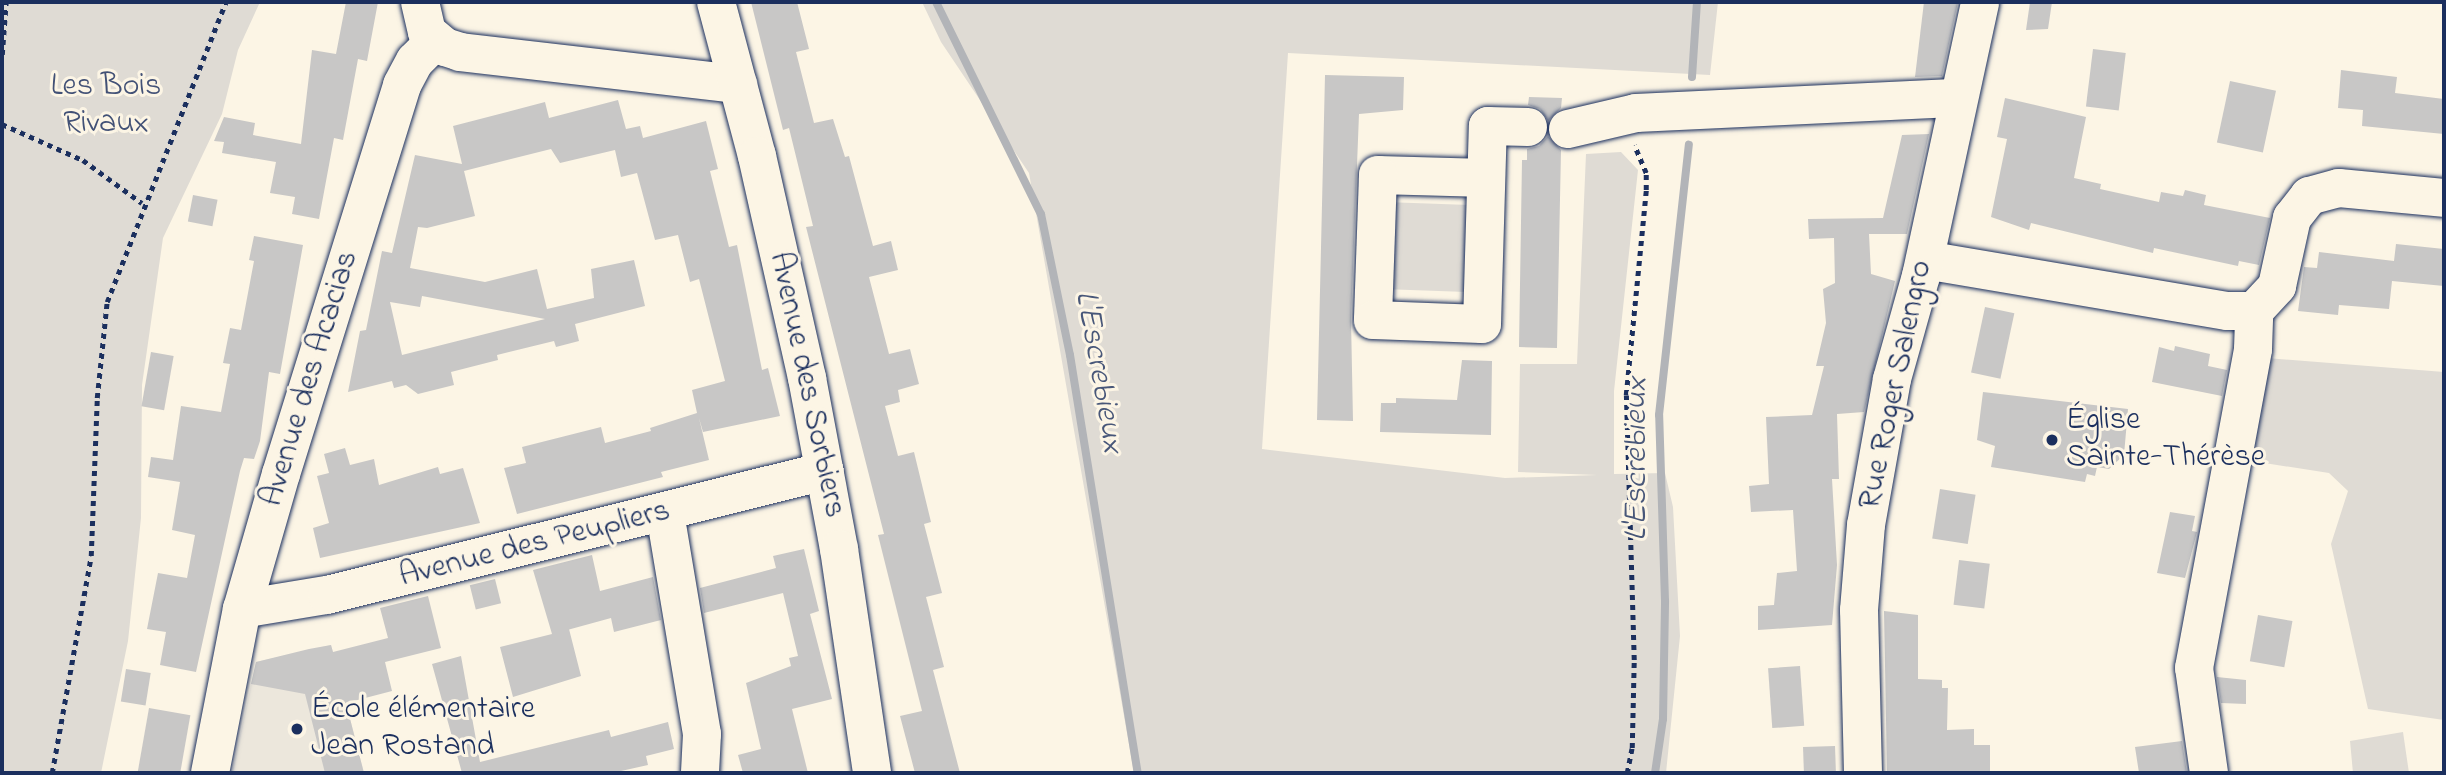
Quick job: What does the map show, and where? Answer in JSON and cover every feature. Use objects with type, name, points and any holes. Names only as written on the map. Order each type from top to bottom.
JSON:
[{"type":"street","points":[[421,2],[422,21],[435,41],[460,52],[738,84]]},
{"type":"street","name":"Avenue des Sorbiers","points":[[716,2],[738,84],[825,471],[872,773]]},
{"type":"street","name":"Rue Roger Salengro","points":[[1863,773],[1858,650],[1863,551],[1892,379],[1925,260],[1980,2]]},
{"type":"street","name":"Avenue des Acacias","points":[[211,773],[242,609],[401,85],[415,61],[435,41]]},
{"type":"street","points":[[1568,129],[1621,116],[1959,98]]},
{"type":"street","points":[[1486,178],[1378,174],[1373,320],[1482,324],[1488,126],[1528,127]]},
{"type":"street","points":[[2208,773],[2195,690],[2195,660],[2253,349],[2254,311],[2277,286],[2292,218],[2309,196],[2339,188],[2444,198]]},
{"type":"street","points":[[1925,260],[2227,311],[2254,311]]},
{"type":"street","name":"Avenue des Peupliers","points":[[242,609],[327,595],[825,471]]},
{"type":"street","points":[[665,513],[702,734],[700,773]]},
{"type":"path","points":[[2,55],[6,2]]},
{"type":"path","points":[[51,773],[91,556],[97,398],[107,302],[142,203],[226,2]]},
{"type":"path","points":[[1621,116],[1646,173],[1626,395],[1634,660],[1632,748],[1627,773]]},
{"type":"path","points":[[2,124],[83,160],[142,203]]},
{"type":"shaded area","name":"École élémentaire Jean Rostand","points":[[331,645],[364,773],[232,773],[256,662]]},
{"type":"green space","name":"Les Bois Rivaux","points":[[2,2],[260,2],[238,50],[222,114],[163,238],[142,385],[141,518],[128,641],[101,773],[2,773]]},
{"type":"green space","points":[[922,2],[1718,2],[1710,75],[1288,53],[1262,449],[1505,478],[1597,475],[1518,472],[1520,364],[1577,364],[1586,154],[1621,152],[1638,170],[1614,391],[1614,474],[1665,473],[1673,507],[1680,636],[1666,773],[1134,773],[1029,173],[941,42]]},
{"type":"green space","points":[[1385,202],[1477,205],[1474,292],[1382,289]]},
{"type":"green space","points":[[2267,358],[2444,372],[2444,720],[2368,709],[2331,544],[2348,491],[2329,473],[2258,462],[2245,447]]},
{"type":"green space","points":[[2403,732],[2409,773],[2353,773],[2350,741]]},
{"type":"building","points":[[346,2],[378,2],[367,61],[358,59],[343,140],[334,138],[319,219],[292,214],[295,197],[270,193],[276,162],[222,153],[224,142],[214,141],[224,117],[255,123],[253,135],[301,144],[312,50],[336,54]]},
{"type":"building","points":[[751,2],[797,2],[809,49],[796,52],[814,123],[833,119],[845,157],[849,156],[873,246],[891,241],[898,270],[869,277],[889,354],[910,349],[919,384],[898,390],[900,402],[885,406],[898,456],[914,452],[931,522],[924,524],[942,593],[926,597],[944,667],[933,670],[960,773],[915,773],[900,716],[922,711],[878,535],[884,534],[806,227],[813,226],[789,128],[783,130]]},
{"type":"building","points":[[1924,2],[1958,2],[1942,76],[1915,77]]},
{"type":"building","points":[[2030,2],[2052,2],[2048,29],[2026,30]]},
{"type":"building","points":[[2093,49],[2126,53],[2119,111],[2086,107]]},
{"type":"building","points":[[2341,70],[2397,77],[2395,93],[2444,99],[2444,134],[2362,126],[2363,110],[2338,108]]},
{"type":"building","points":[[1325,75],[1404,77],[1403,110],[1359,114],[1351,319],[1353,421],[1317,420]]},
{"type":"building","points":[[2230,81],[2276,91],[2263,152],[2217,143]]},
{"type":"building","points":[[1529,97],[1562,98],[1561,108],[1548,121],[1540,109],[1528,105]]},
{"type":"building","points":[[2005,98],[2086,117],[2074,178],[2101,184],[2100,189],[2159,202],[2161,192],[2183,196],[2185,190],[2206,195],[2204,205],[2270,218],[2259,265],[2239,261],[2238,266],[2154,248],[2153,253],[2031,223],[2029,230],[1991,217],[2007,139],[1997,137]]},
{"type":"building","points":[[618,100],[626,129],[640,126],[643,138],[706,121],[718,169],[710,171],[729,247],[737,245],[762,370],[768,368],[780,416],[703,432],[699,418],[709,460],[661,472],[663,477],[517,514],[504,468],[526,463],[522,447],[601,427],[605,443],[651,431],[650,428],[697,413],[692,390],[725,381],[699,279],[690,282],[678,235],[655,240],[637,173],[621,177],[615,150],[560,163],[551,149],[464,171],[475,216],[427,228],[418,227],[410,268],[485,282],[537,269],[547,309],[594,298],[591,269],[634,260],[645,306],[575,324],[579,341],[556,347],[554,341],[497,355],[498,360],[451,372],[454,385],[418,394],[406,385],[394,388],[392,381],[348,392],[360,331],[366,330],[382,251],[392,253],[415,155],[462,164],[453,126],[545,102],[549,118]],"holes":[[[422,296],[545,319],[402,355],[390,302],[420,307]]]},
{"type":"building","points":[[1929,134],[1907,234],[1869,234],[1871,274],[1895,281],[1864,412],[1837,414],[1839,479],[1832,479],[1837,565],[1832,625],[1758,630],[1758,606],[1774,605],[1777,573],[1797,571],[1793,510],[1751,512],[1749,486],[1769,484],[1766,417],[1812,415],[1824,366],[1816,366],[1826,323],[1823,289],[1835,283],[1834,238],[1809,239],[1808,219],[1883,218],[1902,135]]},
{"type":"building","points":[[1548,136],[1561,150],[1557,348],[1519,347],[1522,160],[1527,160],[1527,149],[1539,146]]},
{"type":"building","points":[[193,195],[218,200],[212,226],[188,222]]},
{"type":"building","points":[[254,236],[303,245],[280,374],[269,372],[260,441],[254,459],[244,458],[240,471],[196,672],[160,665],[166,632],[147,629],[158,573],[187,578],[195,535],[172,530],[180,482],[148,477],[151,457],[173,460],[181,406],[221,412],[230,364],[223,363],[230,328],[241,330],[254,261],[249,260]]},
{"type":"building","points":[[2396,244],[2444,249],[2444,286],[2392,281],[2389,309],[2339,305],[2338,315],[2298,311],[2304,267],[2317,268],[2319,252],[2394,261]]},
{"type":"building","points":[[1985,307],[2014,313],[2000,379],[1971,373]]},
{"type":"building","points":[[2175,346],[2210,354],[2208,366],[2227,370],[2222,396],[2152,382],[2159,347],[2174,351]]},
{"type":"building","points":[[151,352],[174,356],[164,410],[141,406]]},
{"type":"building","points":[[1462,360],[1492,361],[1491,435],[1380,432],[1381,403],[1396,403],[1396,398],[1457,400]]},
{"type":"building","name":"Église Sainte-Thérèse","points":[[1983,392],[2128,409],[2124,455],[2109,469],[2097,467],[2095,476],[2087,474],[2085,482],[1991,467],[1995,446],[1977,440]]},
{"type":"building","points":[[345,448],[350,465],[374,459],[379,485],[438,467],[440,474],[463,468],[480,523],[320,558],[313,528],[329,523],[317,476],[329,473],[324,454]]},
{"type":"building","points":[[1940,489],[1976,495],[1968,544],[1932,538]]},
{"type":"building","points":[[2170,512],[2195,516],[2192,531],[2197,532],[2185,578],[2157,573]]},
{"type":"building","points":[[804,549],[819,611],[810,614],[832,699],[792,709],[808,773],[743,773],[738,755],[761,749],[746,683],[791,666],[789,658],[798,656],[783,593],[704,613],[700,588],[776,568],[773,556]]},
{"type":"building","points":[[592,555],[600,591],[653,577],[661,620],[614,632],[611,618],[569,629],[581,676],[513,697],[500,647],[552,634],[533,570]]},
{"type":"building","points":[[1959,560],[1990,564],[1984,608],[1954,605]]},
{"type":"building","points":[[495,579],[501,603],[476,610],[470,585]]},
{"type":"building","points":[[428,596],[441,648],[385,662],[392,691],[346,703],[364,773],[325,773],[305,694],[251,684],[256,662],[331,645],[333,652],[388,638],[380,608]]},
{"type":"building","points":[[1884,611],[1918,615],[1918,679],[1942,680],[1942,688],[1948,688],[1947,730],[1974,729],[1974,745],[1990,745],[1990,773],[1887,773]]},
{"type":"building","points":[[2258,615],[2292,621],[2284,667],[2250,661]]},
{"type":"building","points":[[461,656],[480,762],[609,730],[611,737],[668,722],[674,749],[646,756],[648,765],[612,773],[462,773],[432,664]]},
{"type":"building","points":[[1800,666],[1804,726],[1772,728],[1768,668]]},
{"type":"building","points":[[126,669],[151,673],[146,706],[121,702]]},
{"type":"building","points":[[2217,677],[2246,680],[2246,704],[2221,703]]},
{"type":"building","points":[[149,708],[190,715],[180,773],[138,773]]},
{"type":"building","points":[[2182,741],[2187,773],[2139,773],[2135,747]]},
{"type":"building","points":[[1835,746],[1836,773],[1804,773],[1803,747]]},
{"type":"waterway","name":"L'Escrebieux","points":[[936,2],[1041,214],[1070,355],[1138,773]]},
{"type":"waterway","name":"L'Escrebieux","points":[[1692,77],[1697,2]]},
{"type":"waterway","name":"L'Escrebieux","points":[[1655,773],[1663,719],[1665,601],[1659,415],[1689,145]]},
{"type":"place","name":"Église Sainte-Thérèse","points":[[2052,440]]},
{"type":"place","name":"École élémentaire Jean Rostand","points":[[297,729]]}]
